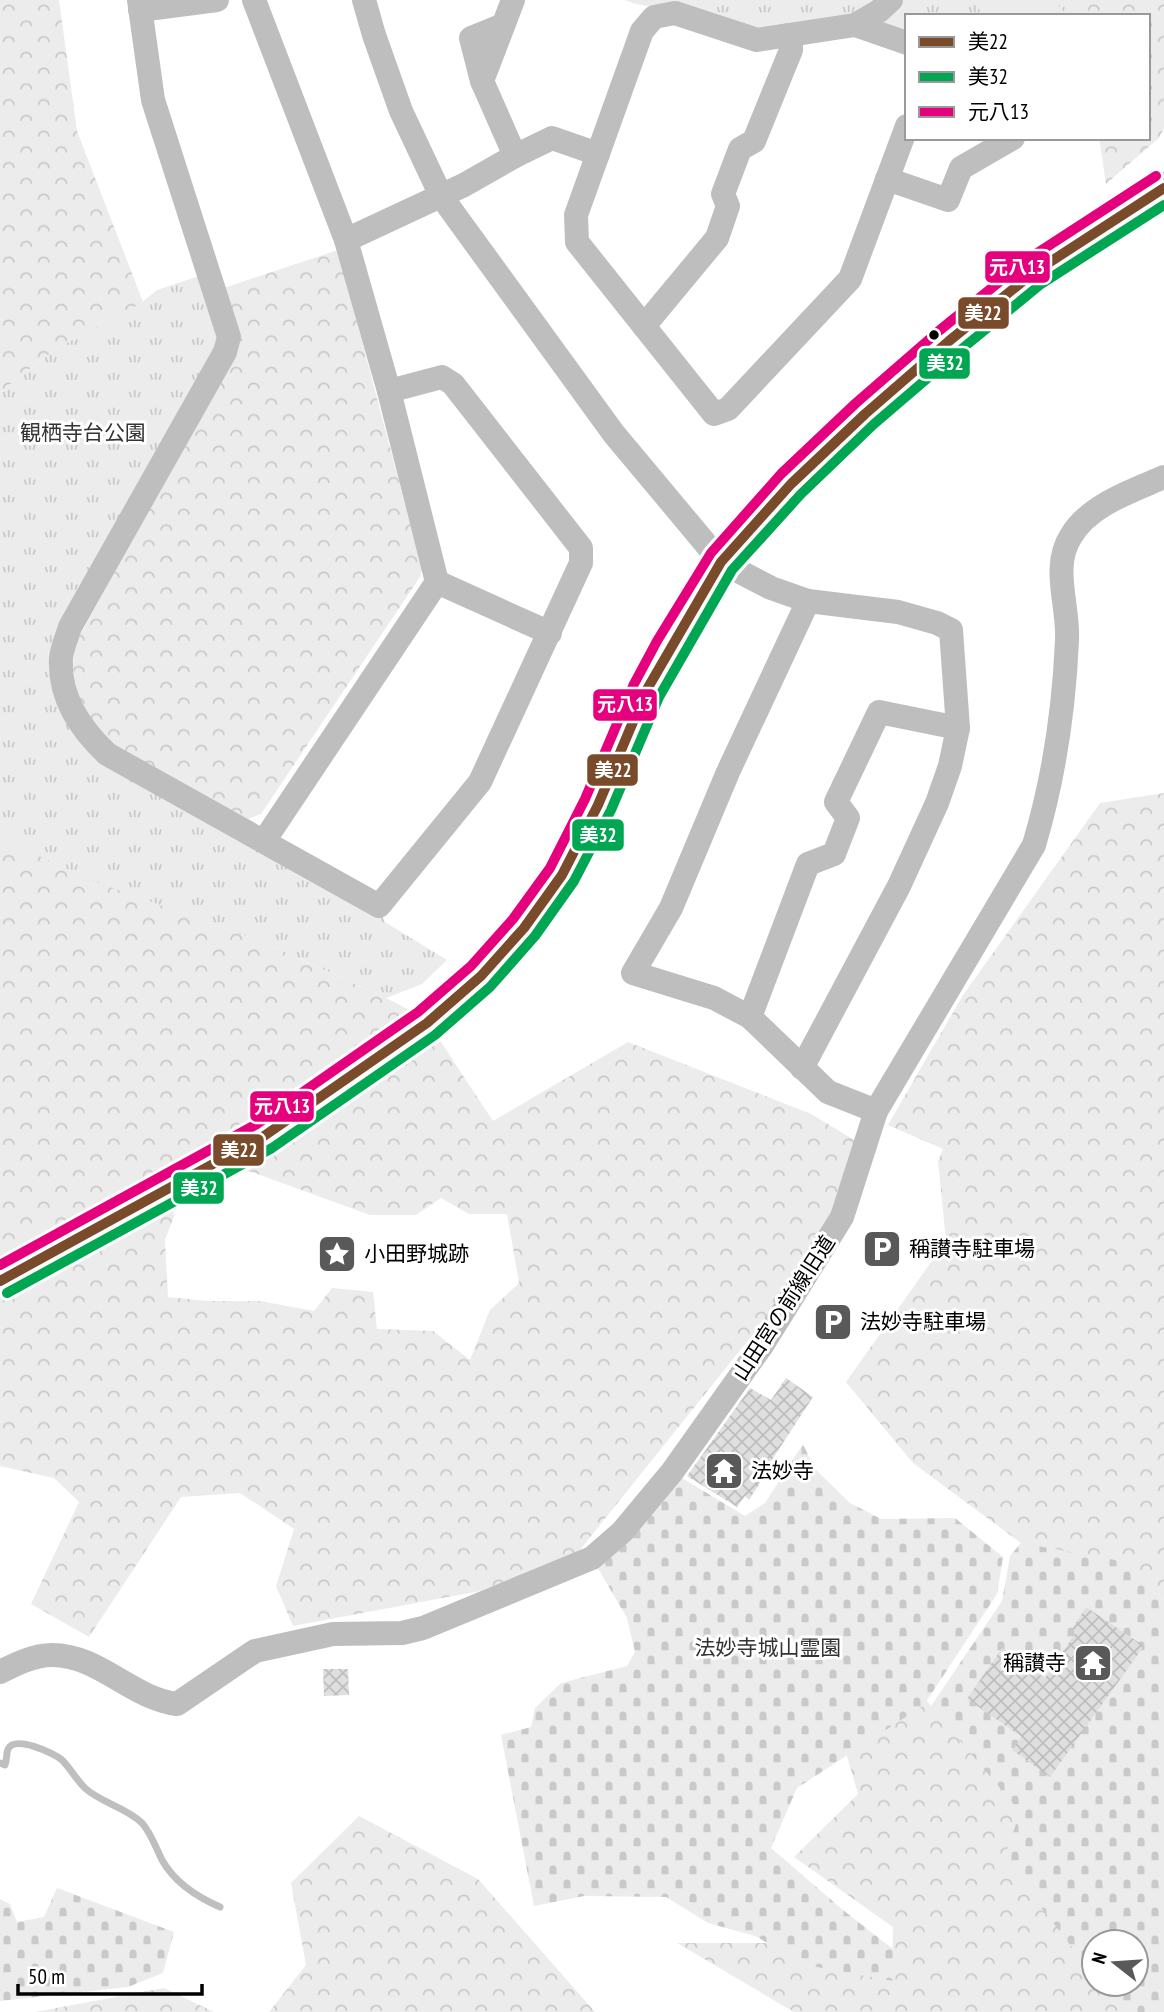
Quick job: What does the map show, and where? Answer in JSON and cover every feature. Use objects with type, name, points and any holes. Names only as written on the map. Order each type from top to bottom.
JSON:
[{"type":"main road","points":[[426,1023],[481,976],[524,928],[562,875],[598,805],[652,680],[675,638],[722,562],[790,484],[949,341],[1033,273],[1164,188]]},
{"type":"street","points":[[217,0],[139,5],[153,100],[229,337],[225,352],[70,627],[61,657],[63,684],[68,703],[85,732],[107,754],[379,906],[480,782],[581,563],[581,548],[453,384],[442,377],[389,390]]},
{"type":"street","points":[[254,0],[346,240],[389,390],[437,582],[264,841]]},
{"type":"street","points":[[364,0],[401,111],[441,195],[614,435],[722,562],[771,588],[807,601],[898,612],[937,623],[951,631],[958,728],[950,766],[937,803],[899,886],[802,1068]]},
{"type":"street","points":[[513,0],[503,24],[471,38],[482,81],[515,156]]},
{"type":"street","points":[[891,0],[855,25],[757,40],[675,13],[654,17],[642,31],[576,215],[577,242],[715,414],[727,409],[850,279],[905,131]]},
{"type":"street","points":[[855,25],[905,42]]},
{"type":"street","points":[[644,326],[717,238],[728,206],[723,194],[740,149],[754,141],[791,50],[791,36]]},
{"type":"street","points":[[346,240],[464,186],[552,138],[598,154]]},
{"type":"street","points":[[887,179],[948,200],[961,168],[1010,140]]},
{"type":"street","name":"山田宮の前線旧道","points":[[0,1672],[24,1660],[51,1655],[83,1661],[141,1693],[161,1702],[177,1704],[254,1651],[333,1634],[402,1633],[423,1628],[592,1558],[622,1532],[673,1472],[763,1344],[819,1256],[847,1203],[877,1111],[1034,845],[1046,807],[1059,732],[1067,638],[1061,566],[1066,544],[1072,533],[1096,511],[1164,477]]},
{"type":"street","points":[[437,582],[550,633]]},
{"type":"street","points":[[807,601],[671,908],[634,973],[714,998],[750,1017],[828,1092],[877,1111]]},
{"type":"street","points":[[750,1017],[808,864],[834,854],[848,818],[836,802],[879,712],[958,728]]},
{"type":"green space","points":[[0,0],[59,0],[77,131],[143,302],[57,348],[0,392]]},
{"type":"green space","points":[[625,0],[1089,0],[1102,14],[905,14],[905,40],[855,23],[759,39],[679,11]]},
{"type":"green space","points":[[971,0],[1053,0],[1066,14],[983,14]]},
{"type":"green space","points":[[1066,0],[1164,0],[1164,128],[1159,138],[1106,184],[1099,140],[1150,140],[1150,14],[1077,14]]},
{"type":"green space","points":[[338,250],[422,569],[420,577],[261,814],[248,819],[117,748],[94,728],[77,692],[73,668],[74,646],[232,358],[224,288]]},
{"type":"green space","name":"観栖寺台公園","points":[[208,273],[229,337],[70,627],[68,703],[379,906],[385,922],[447,960],[422,984],[386,998],[263,942],[95,882],[0,838],[0,392],[57,348],[142,302],[157,290]]},
{"type":"green space","points":[[1164,793],[1164,1600],[1133,1575],[1021,1543],[913,1463],[846,1382],[946,1241],[938,1161],[943,1149],[888,1125],[963,995],[1100,803]]},
{"type":"green space","points":[[0,838],[96,882],[263,942],[425,1018],[493,1121],[628,1042],[811,1114],[856,1141],[846,1187],[811,1262],[575,1556],[480,1591],[293,1626],[276,1586],[294,1529],[240,1493],[181,1497],[89,1637],[31,1604],[79,1502],[54,1478],[0,1466]],"holes":[[[208,1167],[252,1172],[370,1215],[416,1215],[441,1198],[469,1214],[507,1214],[519,1283],[490,1310],[470,1360],[433,1331],[377,1329],[373,1292],[332,1288],[314,1311],[260,1301],[207,1301],[168,1297],[165,1240],[174,1216],[170,1180]]]},
{"type":"green space","name":"法妙寺城山霊園","points":[[803,1444],[814,1468],[850,1503],[881,1519],[955,1518],[1003,1557],[997,1594],[924,1705],[797,1788],[771,1848],[898,1953],[893,1981],[806,1965],[755,1936],[708,1923],[666,1897],[584,1896],[534,1906],[501,1735],[531,1727],[535,1708],[561,1683],[627,1666],[635,1652],[627,1618],[592,1558],[672,1472],[745,1516],[765,1503]]},
{"type":"green space","points":[[1021,1543],[1115,1560],[1164,1600],[1164,2012],[1121,2012],[1110,1998],[1150,1998],[1150,1928],[1080,1928],[1080,1958],[1004,1859],[1020,1812],[931,1706],[1002,1601],[1010,1556]]},
{"type":"green space","points":[[921,1696],[1042,1808],[1089,1928],[1080,1928],[1080,1998],[1150,1998],[1164,2012],[794,2012],[677,1943],[793,1943],[892,1981],[893,1927],[794,1857],[858,1794],[842,1739]]},
{"type":"green space","points":[[359,1816],[478,1879],[595,2012],[269,2012],[306,1965],[291,1883]]},
{"type":"green space","points":[[57,1888],[174,1932],[163,1973],[128,1987],[0,2001],[0,1899],[10,1904],[17,1922],[44,1917]]},
{"type":"green space","points":[[164,1988],[214,2012],[35,2012]]},
{"type":"building","points":[[786,1378],[813,1397],[758,1481],[760,1483],[749,1500],[745,1496],[737,1507],[687,1476],[750,1388],[771,1400]]},
{"type":"building","points":[[1086,1607],[1144,1646],[1050,1777],[1012,1750],[1022,1737],[967,1699],[1002,1648],[1045,1678],[1076,1632],[1072,1629]]},
{"type":"building","points":[[323,1669],[348,1669],[349,1695],[324,1696]]},
{"type":"waterway","points":[[0,1763],[5,1765],[8,1749],[18,1744],[26,1744],[58,1757],[86,1789],[142,1823],[167,1868],[180,1882],[195,1894],[220,1907]]},
{"type":"tunnel","points":[[0,1281],[264,1136],[427,1023]]},
{"type":"transit line","name":"元八13","points":[[0,1265],[257,1124],[418,1012],[471,966],[513,919],[550,868],[585,799],[634,684],[711,553],[781,474],[856,403],[940,330],[1025,261],[1156,176]]},
{"type":"transit line","name":"美22","points":[[0,1281],[264,1136],[427,1023],[481,976],[524,928],[562,875],[598,805],[646,691],[721,562],[791,484],[865,414],[949,341],[1033,273],[1164,188]]},
{"type":"transit line","name":"美32","points":[[7,1293],[272,1148],[435,1035],[490,987],[535,936],[574,881],[611,810],[659,697],[732,570],[801,494],[874,424],[958,352],[1041,284],[1164,205]]},
{"type":"place","name":"稱讃寺駐車場","points":[[882,1249]]},
{"type":"place","name":"小田野城跡","points":[[337,1254]]},
{"type":"place","name":"法妙寺駐車場","points":[[833,1322]]},
{"type":"place","name":"法妙寺","points":[[724,1471]]},
{"type":"place","name":"稱讃寺","points":[[1093,1663]]}]
